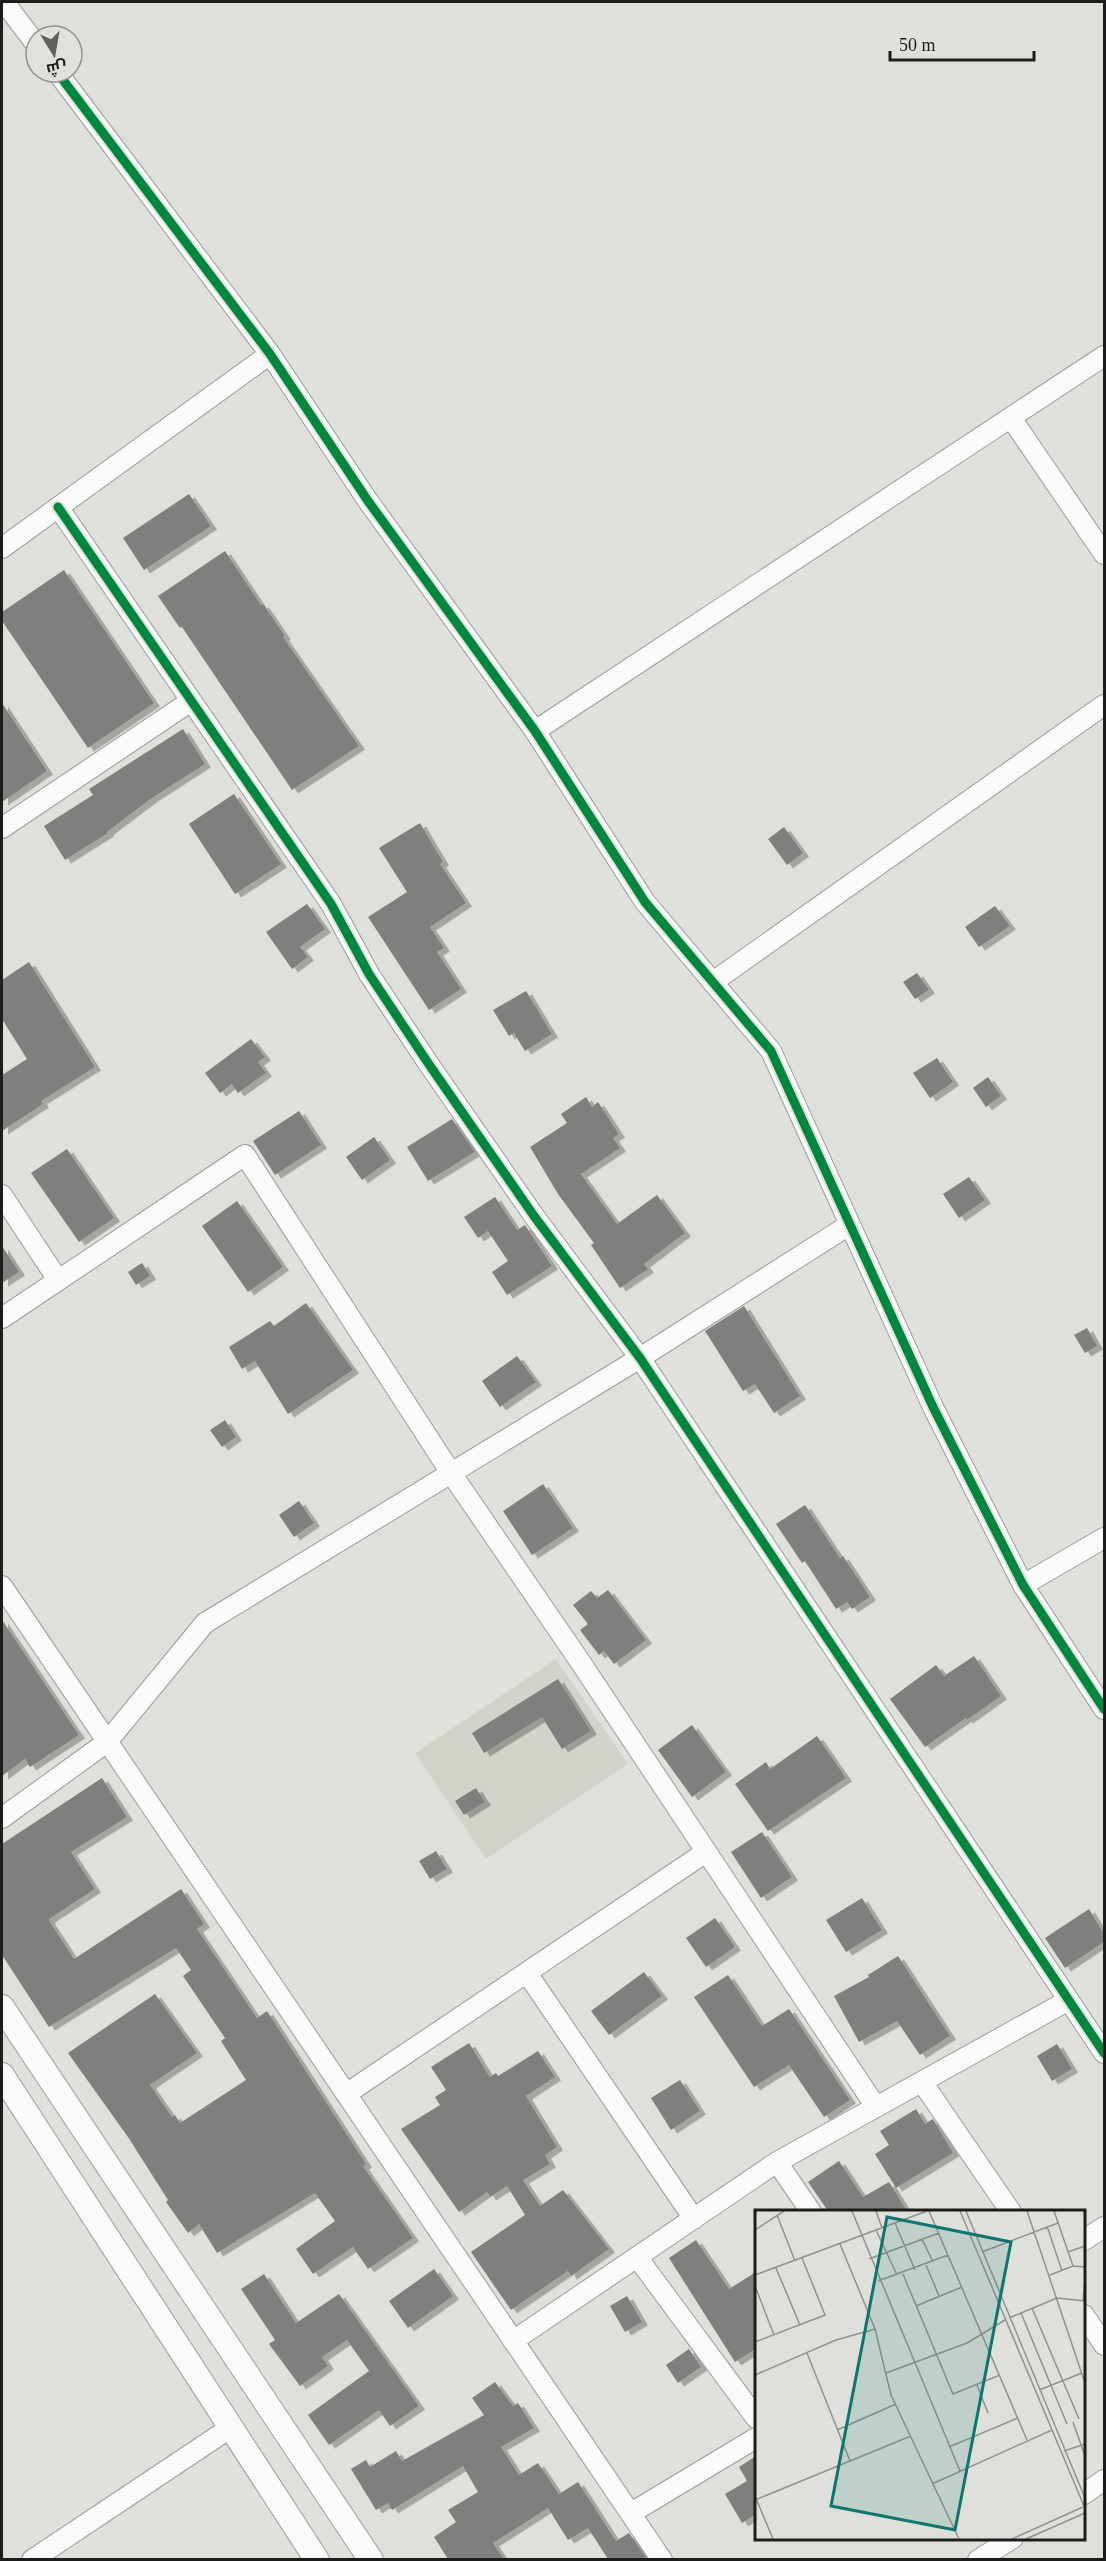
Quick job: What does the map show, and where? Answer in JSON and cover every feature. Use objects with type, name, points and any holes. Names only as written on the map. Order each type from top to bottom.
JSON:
[{"type":"street","points":[[4,2],[24,28]]},
{"type":"street","points":[[66,84],[270,354],[368,501],[535,731],[645,902],[771,1052],[933,1407],[1023,1585],[1104,1709]]},
{"type":"street","points":[[2,548],[270,354]]},
{"type":"street","points":[[535,731],[1104,357]]},
{"type":"street","points":[[1011,418],[1104,554]]},
{"type":"street","points":[[58,507],[331,904],[369,974],[428,1063],[534,1216],[640,1358],[1104,2053]]},
{"type":"street","points":[[2,828],[191,701]]},
{"type":"street","points":[[713,982],[1104,705]]},
{"type":"street","points":[[2,1318],[245,1155],[451,1473],[579,1660],[876,2107]]},
{"type":"street","points":[[2,1195],[58,1280]]},
{"type":"street","points":[[2,1818],[107,1742],[205,1623],[640,1358],[849,1226]]},
{"type":"street","points":[[1023,1585],[1104,1538]]},
{"type":"street","points":[[2,1586],[662,2559]]},
{"type":"street","points":[[346,2094],[706,1852]]},
{"type":"street","points":[[527,1973],[694,2219]]},
{"type":"street","points":[[513,2340],[777,2162],[1069,2000]]},
{"type":"street","points":[[2,2007],[371,2559]]},
{"type":"street","points":[[2,2075],[317,2559]]},
{"type":"street","points":[[922,2082],[1010,2210]]},
{"type":"street","points":[[777,2162],[810,2210]]},
{"type":"street","points":[[1085,2239],[1104,2228]]},
{"type":"street","points":[[637,2257],[755,2417]]},
{"type":"street","points":[[1085,2318],[1104,2345]]},
{"type":"street","points":[[32,2559],[230,2428]]},
{"type":"street","points":[[631,2514],[755,2439]]},
{"type":"street","points":[[1085,2493],[1104,2480]]},
{"type":"street","points":[[978,2559],[1010,2540]]},
{"type":"shaded area","points":[[556,1659],[628,1764],[486,1859],[415,1753]]},
{"type":"building","points":[[189,494],[211,526],[144,570],[123,538]]},
{"type":"building","points":[[225,551],[359,746],[292,790],[182,627],[180,628],[158,596]]},
{"type":"building","points":[[64,570],[154,703],[88,748],[2,621],[2,612]]},
{"type":"building","points":[[2,703],[47,771],[2,802]]},
{"type":"building","points":[[183,729],[205,764],[152,798],[108,833],[65,860],[44,826],[93,795],[89,789]]},
{"type":"building","points":[[234,794],[281,864],[235,894],[189,824]]},
{"type":"building","points":[[420,823],[443,862],[440,864],[466,903],[430,927],[444,948],[437,952],[461,989],[429,1010],[368,917],[407,892],[379,848]]},
{"type":"building","points":[[784,827],[803,853],[787,865],[768,839]]},
{"type":"building","points":[[307,904],[325,929],[300,947],[308,957],[292,969],[266,932]]},
{"type":"building","points":[[995,906],[1010,926],[979,947],[965,927]]},
{"type":"building","points":[[29,962],[95,1067],[41,1101],[43,1104],[2,1131],[2,1075],[27,1059],[2,1019],[2,980]]},
{"type":"building","points":[[917,973],[929,990],[915,999],[903,982]]},
{"type":"building","points":[[526,991],[552,1034],[525,1051],[514,1033],[509,1036],[493,1010]]},
{"type":"building","points":[[251,1039],[265,1057],[258,1062],[266,1073],[238,1093],[232,1084],[220,1093],[205,1073]]},
{"type":"building","points":[[937,1058],[953,1082],[930,1098],[913,1073]]},
{"type":"building","points":[[988,1077],[1001,1096],[986,1107],[973,1088]]},
{"type":"building","points":[[586,1097],[592,1107],[598,1102],[619,1134],[613,1138],[620,1148],[581,1174],[617,1224],[657,1195],[685,1233],[644,1264],[648,1269],[620,1288],[591,1245],[594,1243],[558,1194],[530,1147],[567,1123],[561,1114]]},
{"type":"building","points":[[299,1111],[321,1145],[275,1175],[253,1141]]},
{"type":"building","points":[[452,1119],[475,1152],[428,1181],[407,1147]]},
{"type":"building","points":[[374,1137],[390,1160],[362,1180],[346,1157]]},
{"type":"building","points":[[67,1149],[114,1218],[79,1242],[31,1173]]},
{"type":"building","points":[[969,1177],[985,1200],[959,1218],[943,1194]]},
{"type":"building","points":[[495,1197],[517,1230],[525,1225],[552,1266],[507,1295],[492,1272],[508,1261],[488,1231],[478,1238],[464,1217]]},
{"type":"building","points":[[237,1201],[283,1267],[248,1292],[202,1226]]},
{"type":"building","points":[[2,1246],[19,1272],[2,1283]]},
{"type":"building","points":[[142,1263],[150,1276],[136,1285],[128,1272]]},
{"type":"building","points":[[306,1303],[353,1370],[288,1414],[255,1361],[242,1369],[229,1347],[270,1321],[274,1326]]},
{"type":"building","points":[[744,1306],[800,1396],[774,1413],[755,1384],[743,1391],[705,1331]]},
{"type":"building","points":[[1087,1328],[1097,1346],[1085,1353],[1074,1335]]},
{"type":"building","points":[[517,1356],[536,1382],[500,1407],[482,1381]]},
{"type":"building","points":[[225,1420],[236,1437],[222,1447],[210,1430]]},
{"type":"building","points":[[543,1484],[573,1528],[532,1555],[503,1511]]},
{"type":"building","points":[[299,1501],[314,1523],[294,1537],[279,1515]]},
{"type":"building","points":[[805,1505],[840,1558],[843,1556],[870,1597],[852,1609],[847,1602],[836,1609],[805,1561],[802,1563],[776,1524]]},
{"type":"building","points":[[608,1590],[646,1640],[614,1664],[604,1651],[599,1655],[580,1630],[588,1624],[573,1605],[591,1591],[597,1598]]},
{"type":"building","points":[[2,1620],[79,1735],[30,1767],[25,1759],[2,1776]]},
{"type":"building","points":[[974,1656],[1001,1696],[925,1747],[890,1699],[936,1665],[944,1676]]},
{"type":"building","points":[[558,1679],[591,1731],[562,1749],[542,1717],[484,1753],[472,1733]]},
{"type":"building","points":[[692,1725],[726,1772],[692,1797],[658,1750]]},
{"type":"building","points":[[817,1736],[846,1778],[768,1831],[735,1784],[766,1762],[770,1769]]},
{"type":"building","points":[[102,1778],[127,1817],[71,1852],[95,1889],[49,1919],[50,1922],[74,1959],[181,1889],[204,1924],[197,1929],[257,2018],[267,2011],[366,2164],[363,2166],[413,2238],[368,2269],[353,2247],[313,2274],[296,2249],[335,2221],[315,2193],[217,2253],[199,2224],[188,2233],[166,2202],[168,2200],[128,2137],[68,2053],[155,1994],[197,2053],[150,2085],[172,2117],[175,2115],[180,2123],[246,2080],[221,2041],[225,2038],[183,1976],[191,1970],[176,1948],[49,2027],[2,1955],[2,1844]]},
{"type":"building","points":[[476,1788],[485,1802],[464,1815],[455,1801]]},
{"type":"building","points":[[762,1832],[792,1877],[761,1898],[731,1852]]},
{"type":"building","points":[[436,1851],[447,1869],[430,1879],[419,1861]]},
{"type":"building","points":[[862,1898],[882,1930],[846,1952],[826,1920]]},
{"type":"building","points":[[1089,1909],[1104,1934],[1104,1942],[1065,1968],[1045,1938]]},
{"type":"building","points":[[715,1918],[735,1947],[706,1967],[686,1938]]},
{"type":"building","points":[[898,1956],[950,2036],[920,2055],[897,2021],[859,2042],[834,1996],[869,1977],[868,1975]]},
{"type":"building","points":[[644,1972],[662,1996],[609,2035],[591,2011]]},
{"type":"building","points":[[728,1975],[762,2026],[789,2009],[850,2100],[824,2117],[789,2065],[754,2087],[694,1997]]},
{"type":"building","points":[[469,2043],[490,2077],[496,2073],[498,2076],[538,2051],[555,2077],[526,2096],[557,2147],[545,2155],[550,2164],[523,2180],[540,2206],[563,2190],[609,2249],[571,2276],[568,2271],[511,2310],[471,2252],[525,2215],[507,2186],[490,2197],[487,2192],[459,2212],[401,2129],[440,2105],[435,2097],[446,2090],[431,2067]]},
{"type":"building","points":[[1057,2044],[1072,2069],[1052,2081],[1037,2056]]},
{"type":"building","points":[[680,2080],[700,2111],[671,2130],[651,2098]]},
{"type":"building","points":[[916,2109],[925,2124],[933,2119],[953,2153],[896,2188],[875,2154],[889,2145],[880,2131]]},
{"type":"building","points":[[839,2161],[863,2197],[889,2182],[906,2210],[827,2210],[808,2182]]},
{"type":"building","points":[[696,2240],[729,2289],[755,2273],[755,2350],[735,2362],[669,2258]]},
{"type":"building","points":[[434,2269],[453,2296],[408,2328],[389,2301]]},
{"type":"building","points":[[264,2274],[296,2323],[339,2294],[419,2406],[390,2426],[379,2410],[329,2445],[308,2415],[369,2371],[347,2340],[322,2357],[328,2366],[300,2386],[269,2344],[275,2340],[241,2289]]},
{"type":"building","points":[[627,2296],[642,2322],[625,2332],[610,2306]]},
{"type":"building","points":[[689,2349],[701,2367],[678,2383],[666,2365]]},
{"type":"building","points":[[495,2382],[513,2406],[518,2403],[534,2428],[501,2447],[519,2475],[538,2463],[559,2494],[578,2482],[616,2541],[629,2533],[647,2559],[608,2559],[588,2528],[568,2540],[548,2508],[493,2543],[504,2559],[448,2559],[434,2537],[456,2522],[448,2510],[478,2492],[463,2466],[392,2510],[388,2503],[376,2510],[351,2469],[366,2460],[370,2467],[396,2451],[402,2461],[484,2415],[472,2398]]},
{"type":"building","points":[[755,2457],[755,2515],[742,2523],[725,2494],[747,2481],[739,2467]]},
{"type":"cycle path","points":[[66,84],[270,354],[368,501],[535,731],[645,902],[771,1051],[933,1407],[1023,1585],[1104,1709]]},
{"type":"cycle path","points":[[58,507],[331,904],[369,974],[428,1063],[534,1216],[640,1358],[1104,2053]]}]
